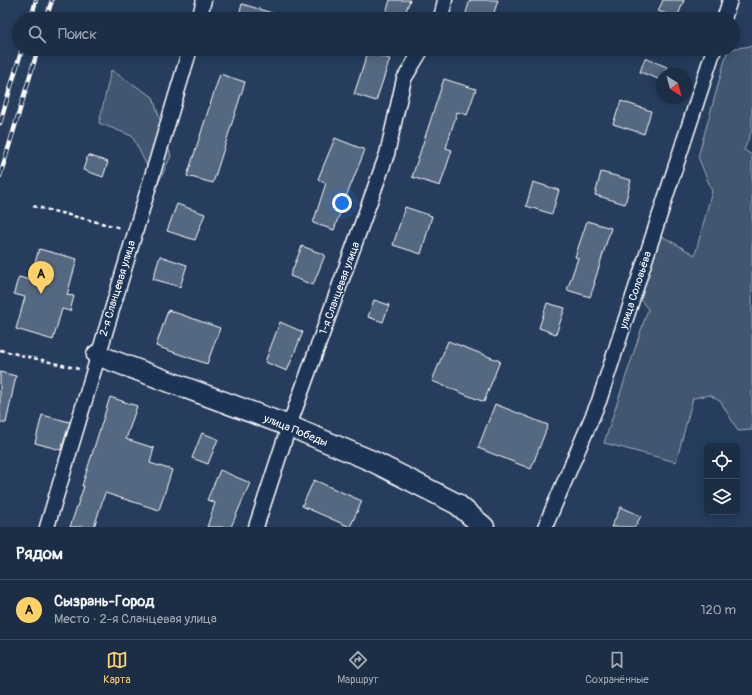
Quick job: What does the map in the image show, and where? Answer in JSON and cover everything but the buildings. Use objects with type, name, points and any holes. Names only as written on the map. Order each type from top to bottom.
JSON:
[{"type":"street","points":[[201,12],[204,0]]},
{"type":"street","points":[[442,12],[445,0]]},
{"type":"street","points":[[726,12],[730,0]]},
{"type":"street","name":"2-я Сланцевая улица","points":[[47,527],[188,56]]},
{"type":"street","name":"1-я Сланцевая улица","points":[[256,527],[289,426],[387,154],[404,79],[418,56]]},
{"type":"street","name":"улица Соловьёва","points":[[545,527],[599,401],[712,56]]},
{"type":"street","name":"улица Победы","points":[[95,364],[289,426],[372,461],[458,504],[484,527]]},
{"type":"path","points":[[33,206],[134,232]]},
{"type":"path","points":[[0,350],[95,364]]},
{"type":"shaded area","points":[[752,46],[752,130],[744,150],[752,155],[752,430],[738,431],[721,402],[710,395],[693,398],[676,462],[604,443],[648,309],[635,293],[660,235],[695,255],[712,191],[698,157],[726,56],[740,56],[740,48]]},
{"type":"shaded area","points":[[111,70],[153,97],[171,156],[157,186],[132,136],[99,123]]},
{"type":"railway","points":[[33,12],[36,0]]},
{"type":"railway","points":[[48,12],[52,0]]},
{"type":"railway","points":[[0,123],[20,56]]},
{"type":"railway","points":[[0,176],[36,56]]},
{"type":"place","name":"Сызрань-Город","points":[[41,294]]}]
